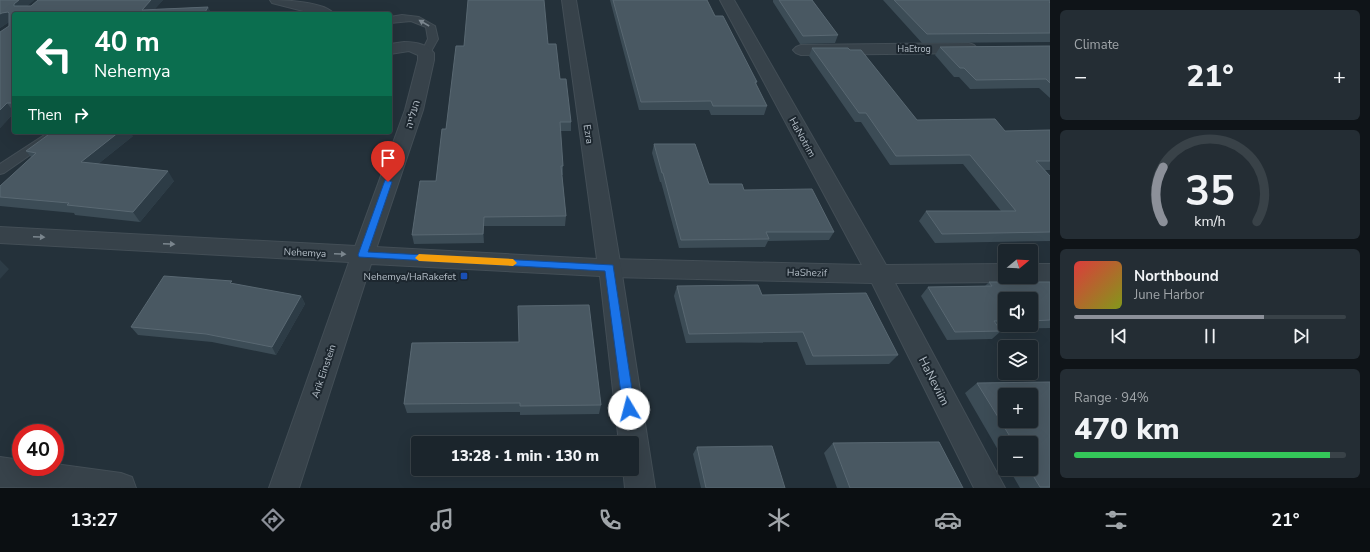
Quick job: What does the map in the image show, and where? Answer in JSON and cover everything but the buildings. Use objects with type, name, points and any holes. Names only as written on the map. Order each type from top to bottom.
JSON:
[{"type":"street","points":[[277,0],[320,12]]},
{"type":"street","name":"Ezra","points":[[569,0],[610,268],[640,488]]},
{"type":"street","name":"HaNotrim","points":[[728,0],[879,274]]},
{"type":"street","points":[[392,49],[420,47],[426,53]]},
{"type":"street","name":"HaEtrog","points":[[801,50],[980,48]]},
{"type":"street","name":"העלייה","points":[[362,255],[414,110],[426,60],[426,53]]},
{"type":"street","name":"Nehemya","points":[[0,235],[610,268]]},
{"type":"street","name":"Arik Einstein","points":[[284,488],[362,255]]},
{"type":"street","name":"HaShezif","points":[[610,268],[879,274],[998,273]]},
{"type":"street","points":[[1038,273],[1050,273]]},
{"type":"street","name":"HaNeviim","points":[[879,274],[990,488]]},
{"type":"street","points":[[0,472],[121,488]]},
{"type":"lane","points":[[392,20],[416,18],[430,26],[433,39],[426,53]]},
{"type":"lane","points":[[0,170],[54,134]]},
{"type":"slow traffic","points":[[419,258],[513,263]]},
{"type":"place","name":"Nehemya/HaRakefet","points":[[464,276]]},
{"type":"route","points":[[388,182],[362,255],[610,268],[629,409]]}]
